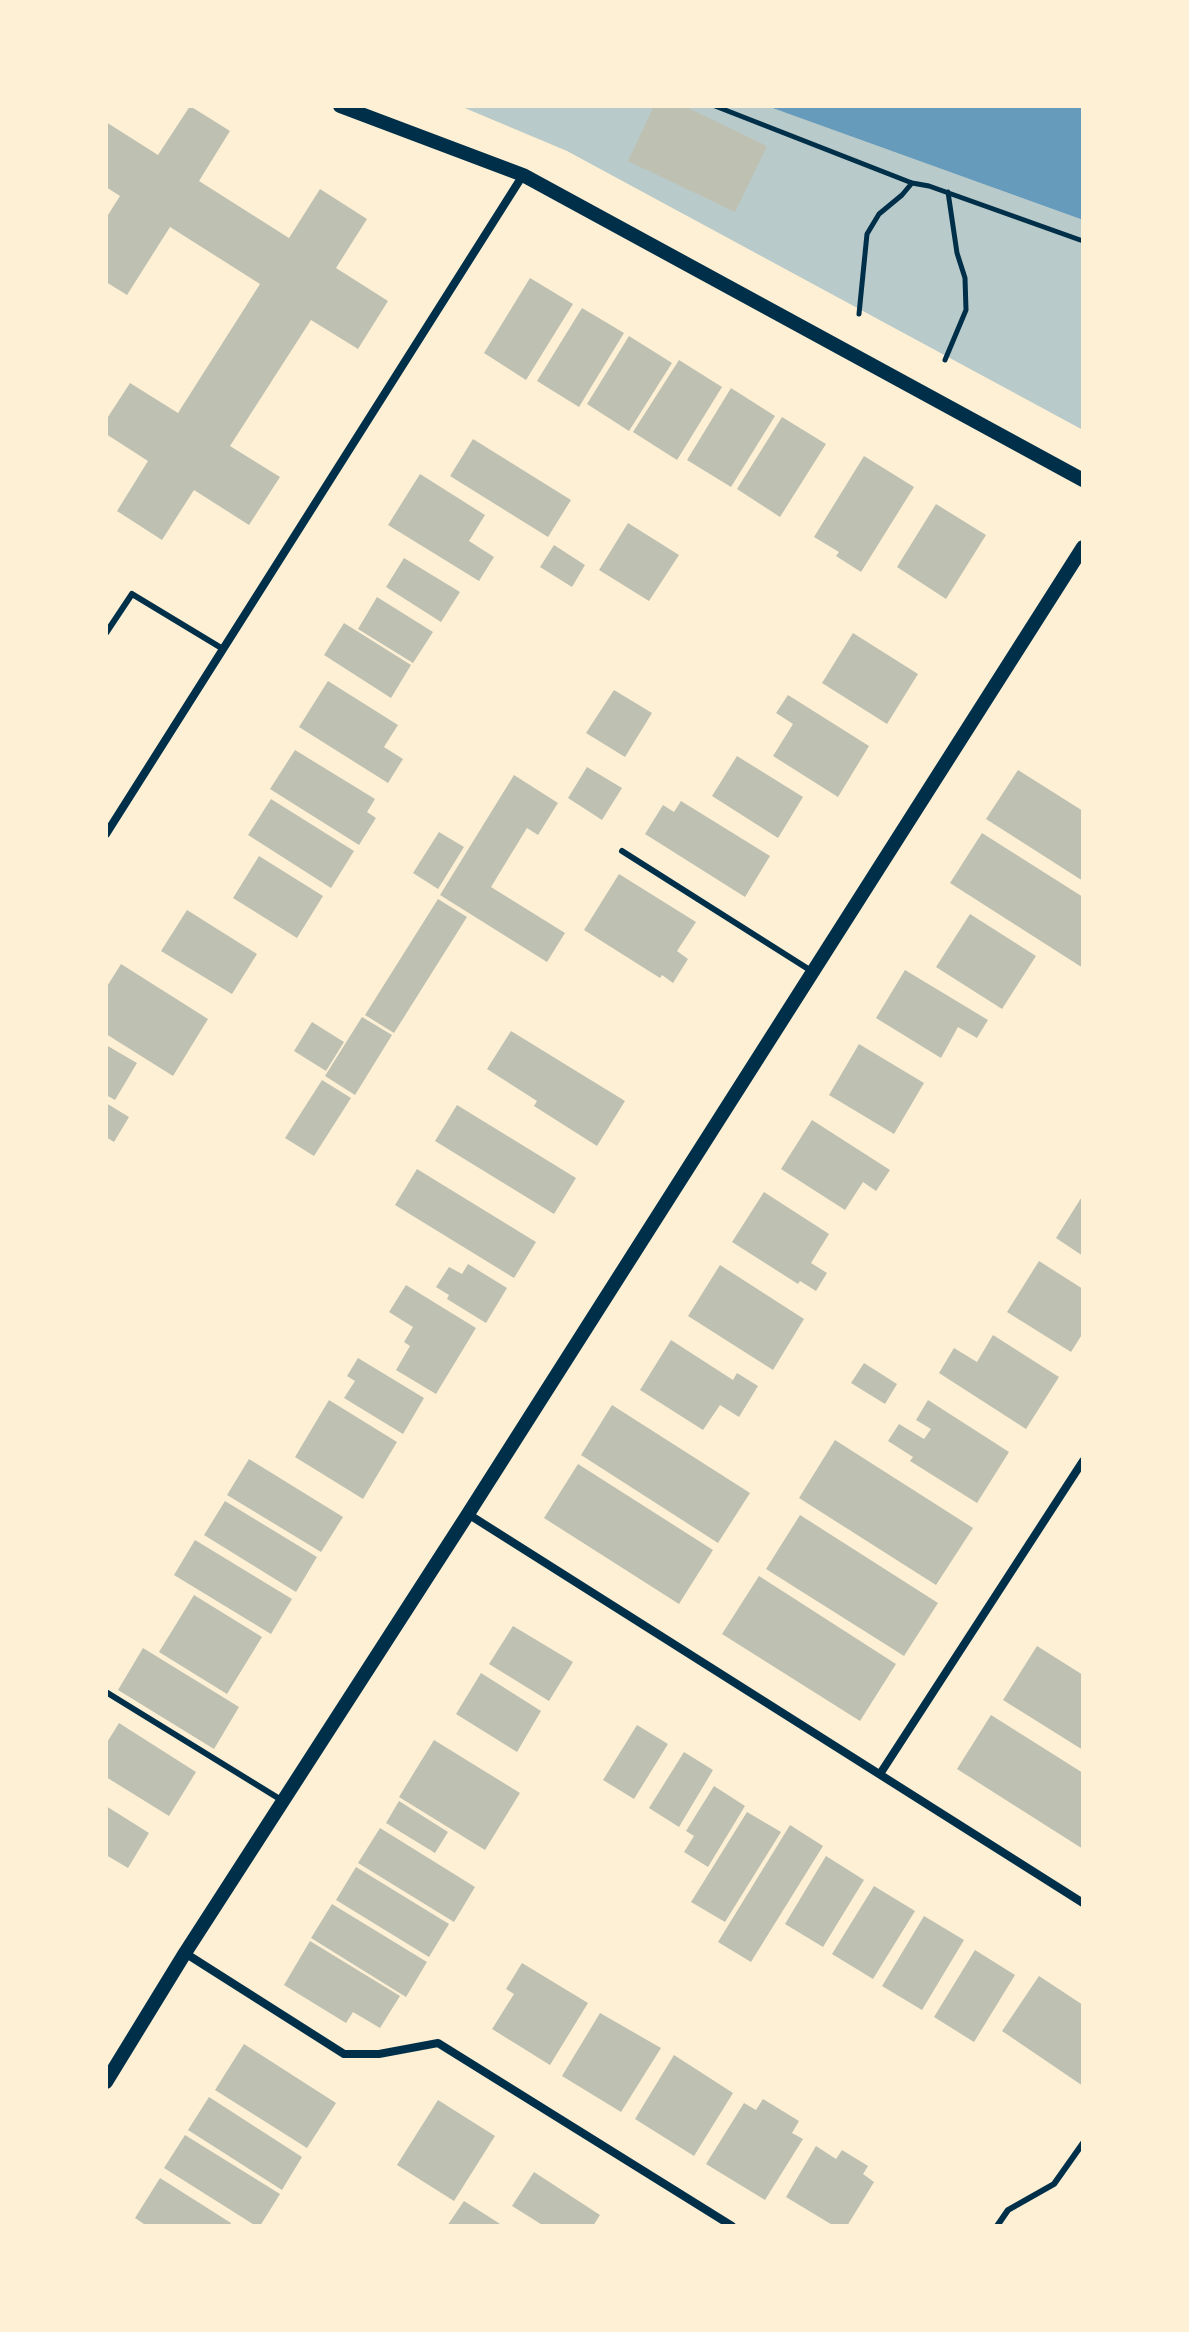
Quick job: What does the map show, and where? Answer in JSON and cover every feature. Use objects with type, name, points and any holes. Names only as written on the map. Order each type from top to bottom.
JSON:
[{"type":"street","points":[[340,106],[523,175],[1083,480]]},
{"type":"street","points":[[106,834],[523,175]]},
{"type":"street","points":[[106,2082],[185,1953],[1083,547]]},
{"type":"street","points":[[880,1774],[1083,1461]]},
{"type":"street","points":[[468,1514],[1083,1903]]},
{"type":"street","points":[[185,1953],[344,2054],[379,2054],[438,2043],[732,2226]]},
{"type":"lane","points":[[106,633],[132,594],[223,649]]},
{"type":"lane","points":[[622,851],[813,972]]},
{"type":"lane","points":[[106,1692],[283,1801]]},
{"type":"lane","points":[[997,2226],[1008,2210],[1054,2184],[1083,2143]]},
{"type":"path","points":[[715,106],[912,183],[948,192],[1083,241]]},
{"type":"path","points":[[859,314],[867,234],[879,214],[912,183]]},
{"type":"path","points":[[945,360],[966,310],[965,278],[957,253],[948,192]]},
{"type":"shaded area","points":[[460,106],[767,106],[1083,220],[1083,430],[567,151]]},
{"type":"water","points":[[767,106],[1083,106],[1083,220],[789,114]]},
{"type":"building","points":[[190,106],[230,131],[199,181],[289,238],[320,189],[367,219],[336,268],[388,301],[358,349],[311,320],[230,446],[280,477],[249,525],[194,490],[162,540],[117,511],[148,461],[106,434],[106,420],[130,383],[178,413],[260,284],[170,227],[127,295],[106,282],[106,218],[120,196],[106,187],[106,122],[158,155]]},
{"type":"building","points":[[654,106],[684,106],[767,146],[735,212],[628,161]]},
{"type":"building","points":[[530,278],[573,304],[526,380],[484,353]]},
{"type":"building","points":[[582,308],[624,333],[579,407],[537,381]]},
{"type":"building","points":[[629,336],[672,363],[629,431],[587,404]]},
{"type":"building","points":[[679,360],[722,387],[677,460],[633,432]]},
{"type":"building","points":[[731,388],[775,416],[731,487],[687,460]]},
{"type":"building","points":[[782,417],[826,444],[780,517],[737,489]]},
{"type":"building","points":[[473,439],[571,500],[548,537],[450,476]]},
{"type":"building","points":[[864,456],[914,487],[861,572],[836,556],[839,552],[814,537]]},
{"type":"building","points":[[420,474],[485,515],[469,541],[494,557],[479,581],[388,525]]},
{"type":"building","points":[[936,504],[986,535],[946,599],[897,567]]},
{"type":"building","points":[[628,523],[679,555],[649,601],[599,570]]},
{"type":"building","points":[[554,545],[585,565],[572,587],[540,567]]},
{"type":"building","points":[[404,558],[460,592],[441,622],[386,587]]},
{"type":"building","points":[[377,597],[433,632],[413,663],[358,629]]},
{"type":"building","points":[[344,623],[411,665],[391,698],[324,655]]},
{"type":"building","points":[[853,633],[918,674],[887,724],[822,683]]},
{"type":"building","points":[[328,681],[398,725],[384,747],[403,759],[388,783],[299,727]]},
{"type":"building","points":[[614,690],[652,713],[625,757],[586,733]]},
{"type":"building","points":[[788,695],[869,746],[838,797],[773,756],[793,724],[776,713]]},
{"type":"building","points":[[295,750],[375,799],[367,812],[376,818],[359,845],[270,789]]},
{"type":"building","points":[[737,756],[803,797],[778,838],[712,796]]},
{"type":"building","points":[[587,767],[622,788],[602,820],[568,798]]},
{"type":"building","points":[[1018,770],[1083,811],[1083,881],[986,819]]},
{"type":"building","points":[[514,775],[558,803],[538,835],[527,828],[491,887],[565,933],[547,962],[440,895]]},
{"type":"building","points":[[271,799],[354,851],[331,888],[248,835]]},
{"type":"building","points":[[681,801],[770,856],[745,897],[645,834],[663,805],[674,812]]},
{"type":"building","points":[[439,832],[464,847],[438,889],[413,873]]},
{"type":"building","points":[[982,833],[1083,897],[1083,968],[950,883]]},
{"type":"building","points":[[259,856],[323,896],[297,938],[233,898]]},
{"type":"building","points":[[619,874],[696,922],[677,951],[688,959],[673,983],[584,930]]},
{"type":"building","points":[[438,899],[467,917],[394,1033],[365,1015]]},
{"type":"building","points":[[187,910],[257,954],[232,994],[161,951]]},
{"type":"building","points":[[970,914],[1036,956],[1002,1009],[936,967]]},
{"type":"building","points":[[121,964],[208,1019],[173,1076],[106,1034],[106,988]]},
{"type":"building","points":[[905,970],[988,1020],[977,1038],[958,1027],[941,1058],[876,1018]]},
{"type":"building","points":[[362,1017],[392,1035],[355,1095],[325,1076]]},
{"type":"building","points":[[312,1022],[344,1042],[326,1071],[294,1051]]},
{"type":"building","points":[[511,1031],[625,1101],[597,1146],[534,1106],[537,1101],[487,1069]]},
{"type":"building","points":[[859,1044],[924,1083],[894,1134],[829,1095]]},
{"type":"building","points":[[106,1045],[137,1063],[115,1100],[106,1095]]},
{"type":"building","points":[[322,1080],[351,1098],[314,1156],[285,1138]]},
{"type":"building","points":[[106,1103],[129,1117],[114,1142],[106,1137]]},
{"type":"building","points":[[457,1105],[576,1178],[554,1214],[435,1141]]},
{"type":"building","points":[[812,1120],[890,1170],[876,1191],[863,1182],[845,1210],[781,1169]]},
{"type":"building","points":[[417,1169],[536,1242],[514,1278],[395,1205]]},
{"type":"building","points":[[764,1192],[829,1234],[811,1263],[827,1273],[816,1291],[800,1281],[798,1284],[732,1242]]},
{"type":"building","points":[[1083,1195],[1083,1256],[1056,1238]]},
{"type":"building","points":[[1039,1261],[1083,1289],[1083,1333],[1071,1352],[1007,1312]]},
{"type":"building","points":[[468,1264],[507,1288],[486,1323],[447,1299],[449,1295],[436,1287],[449,1267],[462,1274]]},
{"type":"building","points":[[720,1265],[804,1319],[773,1370],[688,1316]]},
{"type":"building","points":[[406,1285],[476,1328],[436,1394],[396,1370],[410,1346],[404,1342],[413,1327],[389,1312]]},
{"type":"building","points":[[993,1335],[1059,1377],[1026,1429],[939,1373],[954,1348],[977,1362]]},
{"type":"building","points":[[671,1340],[733,1380],[737,1373],[758,1386],[739,1417],[720,1405],[703,1430],[640,1390]]},
{"type":"building","points":[[358,1358],[424,1398],[403,1434],[344,1398],[355,1381],[347,1376]]},
{"type":"building","points":[[864,1363],[897,1384],[885,1404],[851,1383]]},
{"type":"building","points":[[329,1400],[397,1442],[363,1499],[295,1457]]},
{"type":"building","points":[[928,1400],[1009,1452],[977,1503],[910,1461],[913,1457],[888,1441],[899,1424],[924,1439],[931,1429],[916,1420]]},
{"type":"building","points":[[612,1405],[750,1493],[718,1543],[581,1455]]},
{"type":"building","points":[[835,1440],[973,1528],[936,1585],[799,1498]]},
{"type":"building","points":[[249,1459],[343,1517],[321,1552],[227,1495]]},
{"type":"building","points":[[578,1464],[713,1550],[679,1604],[544,1518]]},
{"type":"building","points":[[225,1501],[317,1557],[296,1592],[204,1535]]},
{"type":"building","points":[[800,1515],[938,1603],[904,1656],[766,1569]]},
{"type":"building","points":[[195,1540],[292,1599],[271,1634],[174,1575]]},
{"type":"building","points":[[759,1576],[896,1664],[860,1721],[722,1634]]},
{"type":"building","points":[[194,1595],[262,1637],[227,1694],[159,1652]]},
{"type":"building","points":[[513,1626],[573,1662],[549,1701],[489,1664]]},
{"type":"building","points":[[1037,1646],[1083,1675],[1083,1750],[1003,1700]]},
{"type":"building","points":[[143,1648],[239,1707],[214,1749],[118,1690]]},
{"type":"building","points":[[481,1673],[541,1711],[517,1752],[456,1714]]},
{"type":"building","points":[[991,1715],[1083,1773],[1083,1849],[957,1769]]},
{"type":"building","points":[[119,1723],[196,1772],[169,1816],[106,1777],[106,1744]]},
{"type":"building","points":[[637,1725],[668,1744],[634,1799],[603,1780]]},
{"type":"building","points":[[434,1740],[520,1793],[485,1850],[399,1797]]},
{"type":"building","points":[[684,1752],[713,1770],[679,1827],[649,1808]]},
{"type":"building","points":[[714,1786],[745,1806],[708,1867],[684,1852],[694,1836],[686,1831]]},
{"type":"building","points":[[399,1801],[448,1832],[435,1853],[386,1823]]},
{"type":"building","points":[[106,1806],[149,1833],[128,1868],[106,1855]]},
{"type":"building","points":[[747,1812],[781,1832],[725,1922],[691,1902]]},
{"type":"building","points":[[790,1825],[823,1846],[751,1962],[718,1942]]},
{"type":"building","points":[[380,1828],[475,1887],[454,1922],[358,1863]]},
{"type":"building","points":[[826,1856],[864,1880],[823,1947],[785,1924]]},
{"type":"building","points":[[356,1867],[449,1924],[429,1957],[336,1900]]},
{"type":"building","points":[[874,1886],[915,1911],[873,1979],[832,1954]]},
{"type":"building","points":[[332,1904],[427,1962],[406,1997],[311,1938]]},
{"type":"building","points":[[924,1916],[964,1940],[922,2010],[882,1986]]},
{"type":"building","points":[[310,1941],[400,1996],[380,2028],[353,2012],[346,2023],[284,1985]]},
{"type":"building","points":[[975,1950],[1015,1975],[974,2042],[934,2017]]},
{"type":"building","points":[[522,1963],[588,2003],[550,2065],[492,2029],[514,1994],[506,1989]]},
{"type":"building","points":[[1039,1976],[1083,2005],[1083,2086],[1002,2031]]},
{"type":"building","points":[[600,2013],[661,2048],[621,2112],[562,2076]]},
{"type":"building","points":[[244,2044],[336,2103],[307,2148],[215,2090]]},
{"type":"building","points":[[674,2055],[733,2093],[694,2156],[635,2119]]},
{"type":"building","points":[[209,2097],[302,2157],[282,2190],[188,2130]]},
{"type":"building","points":[[763,2099],[799,2121],[792,2133],[803,2139],[765,2200],[706,2164],[744,2103],[756,2110]]},
{"type":"building","points":[[438,2100],[495,2136],[454,2201],[397,2165]]},
{"type":"building","points":[[185,2135],[280,2194],[260,2226],[164,2168]]},
{"type":"building","points":[[816,2146],[836,2159],[842,2150],[868,2166],[863,2174],[874,2182],[847,2226],[834,2226],[786,2197]]},
{"type":"building","points":[[534,2172],[600,2215],[593,2226],[544,2226],[512,2206]]},
{"type":"building","points":[[160,2178],[231,2223],[230,2226],[147,2226],[135,2218]]},
{"type":"building","points":[[464,2201],[494,2220],[503,2226],[447,2226]]}]
